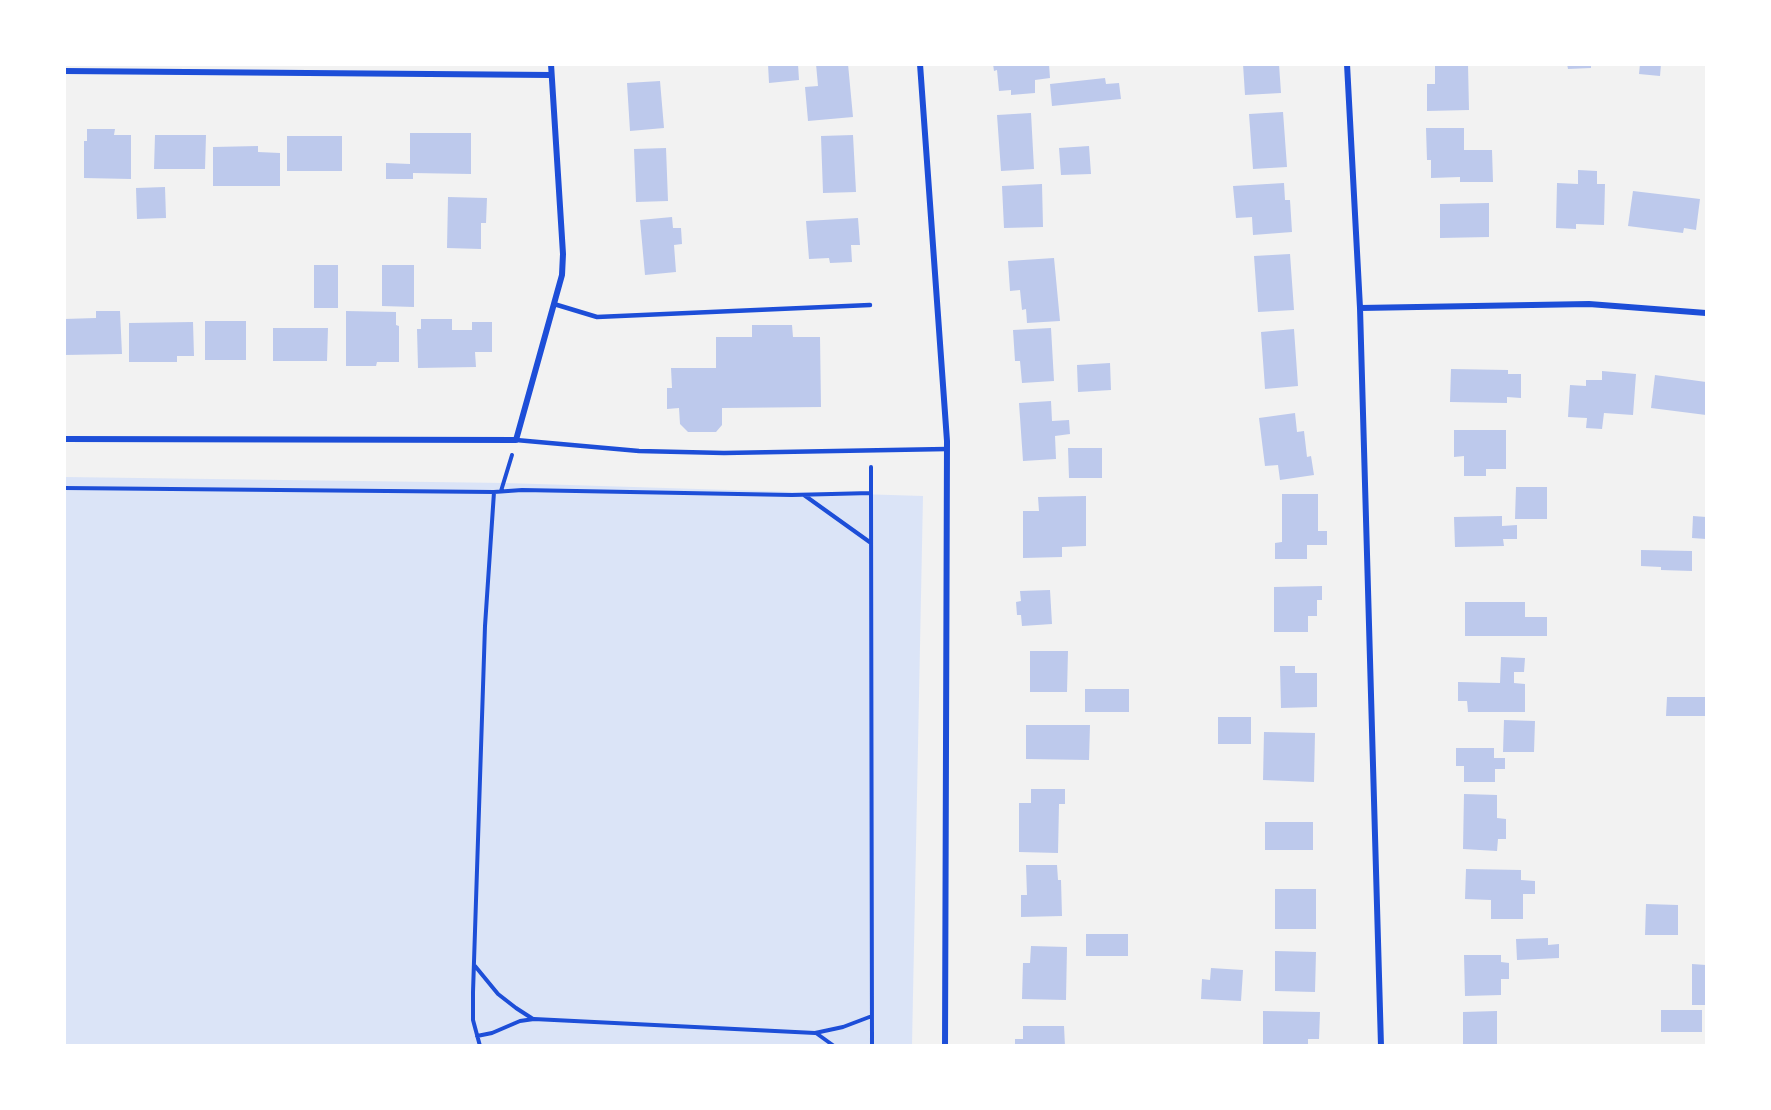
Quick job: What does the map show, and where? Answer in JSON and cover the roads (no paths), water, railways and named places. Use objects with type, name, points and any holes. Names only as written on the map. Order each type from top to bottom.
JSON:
[{"type":"street","points":[[64,439],[516,440],[562,275],[563,254],[551,64]]},
{"type":"street","points":[[920,64],[947,449],[945,1046]]},
{"type":"street","points":[[1347,64],[1360,308],[1381,1046]]},
{"type":"street","points":[[64,71],[551,75]]},
{"type":"street","points":[[1360,308],[1589,304],[1707,313]]},
{"type":"lane","points":[[554,304],[597,317],[870,305]]},
{"type":"lane","points":[[516,440],[639,452],[724,453],[947,449]]}]
